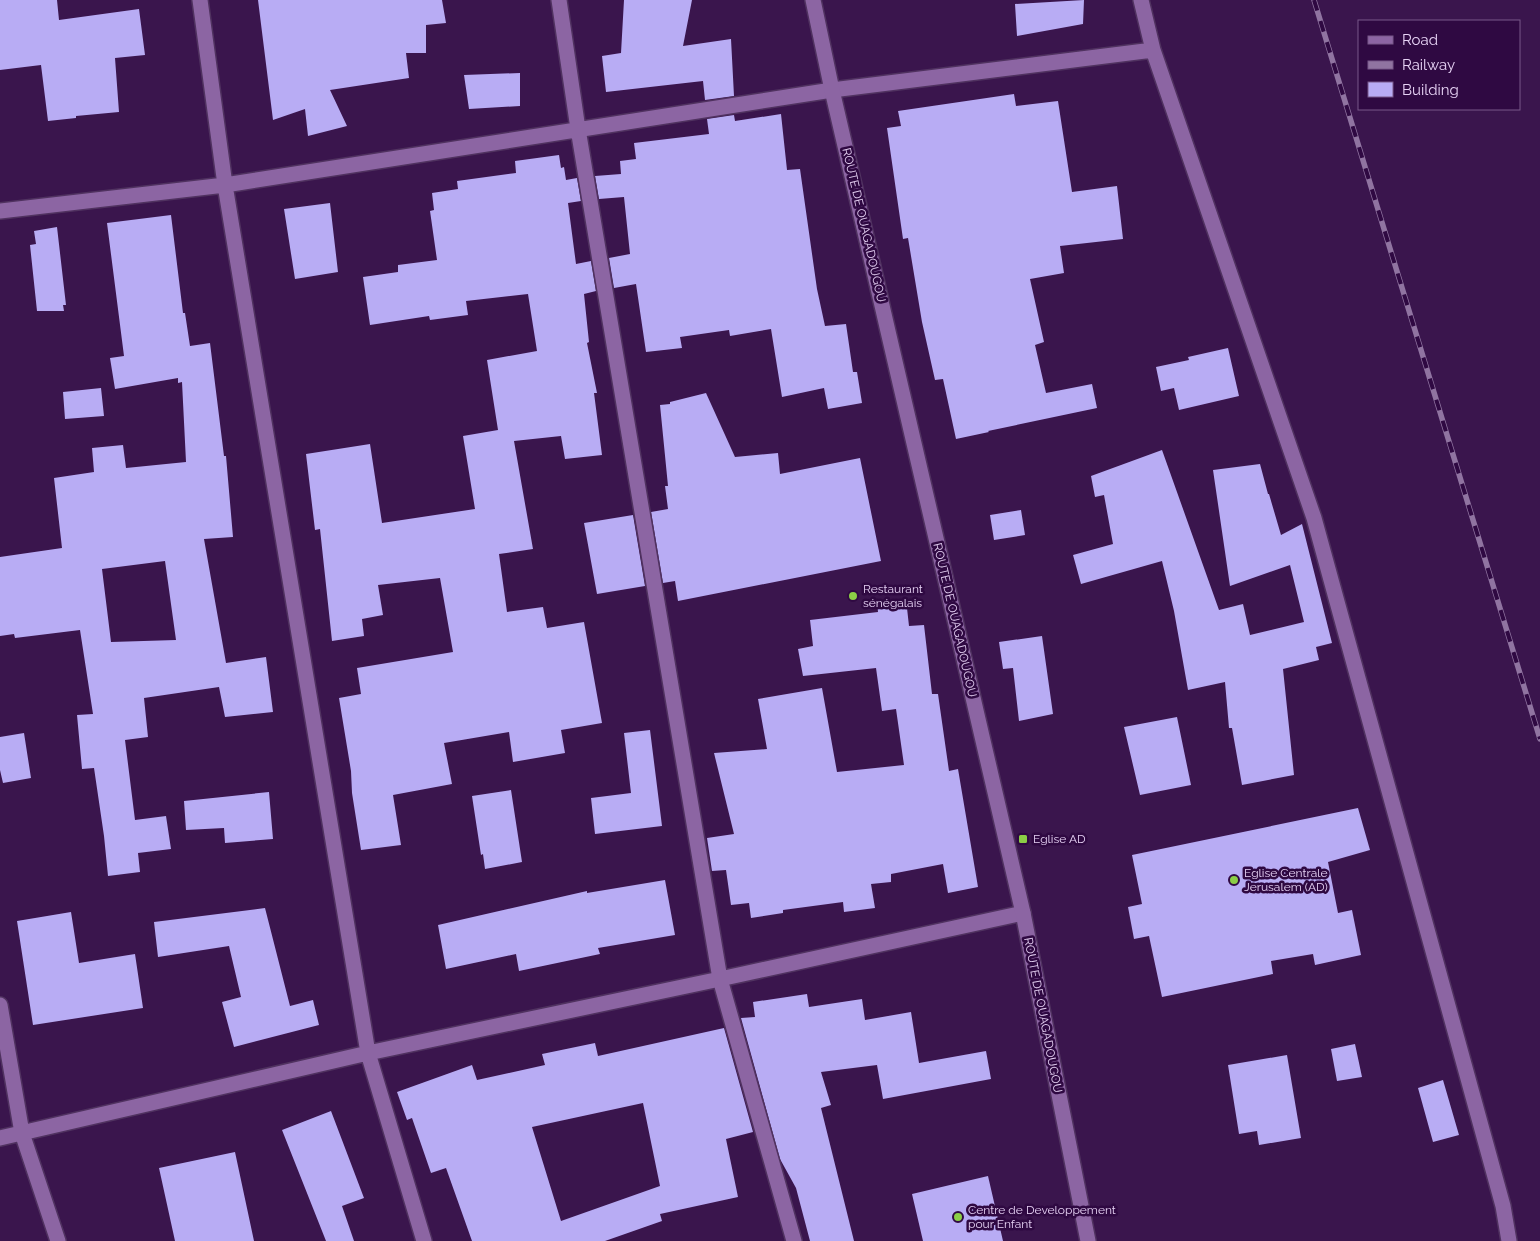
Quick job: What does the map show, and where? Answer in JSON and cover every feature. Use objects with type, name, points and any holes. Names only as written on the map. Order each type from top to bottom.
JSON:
[{"type":"street","points":[[200,0],[225,185],[368,1053],[424,1241]]},
{"type":"street","points":[[559,0],[578,129],[720,979],[794,1241]]},
{"type":"street","name":"ROUTE DE OUAGADOUGOU","points":[[813,0],[832,90],[1023,913],[1088,1241]]},
{"type":"street","points":[[1141,0],[1153,50],[1314,518],[1503,1206],[1509,1241]]},
{"type":"street","points":[[0,211],[225,185],[832,90],[1153,50]]},
{"type":"street","points":[[0,1138],[368,1053],[1023,913]]},
{"type":"street","points":[[0,1005],[22,1133],[58,1241]]},
{"type":"building","points":[[0,0],[57,0],[59,20],[139,9],[145,55],[115,58],[119,112],[48,121],[41,65],[0,70]]},
{"type":"building","points":[[258,0],[442,0],[446,23],[426,25],[426,53],[406,53],[409,78],[330,90],[347,126],[308,136],[305,109],[273,120]]},
{"type":"building","points":[[624,0],[692,0],[683,46],[731,39],[734,96],[705,100],[703,81],[606,92],[602,56],[621,53]]},
{"type":"building","points":[[1084,0],[1083,24],[1017,36],[1015,4]]},
{"type":"building","points":[[520,73],[520,106],[469,109],[464,75]]},
{"type":"building","points":[[1014,94],[1016,106],[1058,101],[1072,192],[1117,186],[1123,239],[1060,246],[1064,273],[1030,279],[1044,342],[1035,345],[1046,393],[1092,384],[1097,408],[956,439],[943,379],[935,380],[922,322],[908,238],[903,239],[887,128],[901,126],[898,111]]},
{"type":"building","points":[[781,114],[787,170],[800,169],[817,289],[825,326],[846,324],[853,372],[857,372],[862,403],[828,409],[824,388],[782,397],[771,329],[730,336],[729,330],[680,337],[682,348],[646,352],[636,284],[614,288],[609,258],[630,254],[624,197],[599,199],[595,176],[621,174],[620,161],[636,159],[634,143],[709,134],[707,119],[734,115],[735,121]]},
{"type":"building","points":[[559,155],[561,168],[564,167],[566,180],[577,178],[581,201],[568,203],[576,264],[591,261],[596,291],[584,294],[589,342],[587,343],[597,393],[594,393],[602,455],[565,459],[561,436],[514,441],[533,549],[499,554],[507,612],[543,607],[547,628],[584,622],[602,723],[561,730],[565,753],[513,762],[509,732],[444,743],[452,784],[393,795],[401,845],[361,850],[339,698],[361,694],[357,668],[453,652],[440,578],[378,585],[383,615],[362,619],[364,636],[332,641],[320,529],[315,530],[306,454],[370,444],[382,523],[475,509],[463,436],[498,430],[487,360],[537,351],[528,294],[466,301],[468,315],[430,320],[429,316],[370,325],[363,277],[398,272],[398,265],[437,260],[430,211],[434,210],[432,193],[458,189],[457,181],[516,173],[515,161]]},
{"type":"building","points":[[330,203],[338,272],[295,279],[284,209]]},
{"type":"building","points":[[171,215],[183,313],[185,313],[190,346],[210,343],[224,456],[226,456],[233,537],[204,539],[226,663],[266,657],[273,712],[225,717],[219,687],[144,698],[148,737],[125,740],[135,820],[166,816],[171,849],[138,853],[140,872],[108,876],[94,768],[82,769],[77,715],[93,714],[80,630],[15,638],[14,634],[0,636],[0,557],[62,548],[54,478],[94,472],[92,448],[123,445],[126,468],[186,462],[182,382],[178,383],[178,378],[115,389],[110,358],[124,356],[107,223]],"holes":[[[165,561],[176,640],[111,642],[102,569]]]},
{"type":"building","points":[[57,227],[66,305],[63,305],[64,311],[37,311],[30,245],[36,244],[34,231]]},
{"type":"building","points":[[1228,348],[1239,396],[1179,410],[1174,388],[1161,391],[1156,367],[1189,360],[1188,357]]},
{"type":"building","points":[[101,388],[104,416],[65,419],[63,392]]},
{"type":"building","points":[[706,393],[735,457],[778,453],[780,474],[860,458],[881,561],[678,601],[675,581],[663,583],[651,512],[668,509],[665,486],[668,486],[660,405],[670,404],[670,402]]},
{"type":"building","points":[[1162,450],[1219,610],[1243,604],[1250,635],[1304,622],[1290,565],[1230,586],[1213,470],[1260,464],[1281,535],[1302,524],[1332,643],[1316,647],[1319,660],[1283,669],[1294,775],[1242,785],[1232,728],[1229,728],[1225,682],[1188,690],[1174,611],[1162,561],[1081,584],[1073,555],[1113,544],[1104,495],[1095,497],[1091,476]]},
{"type":"building","points":[[1021,510],[1025,535],[994,540],[990,515]]},
{"type":"building","points":[[633,515],[645,586],[597,594],[584,523]]},
{"type":"building","points":[[906,599],[909,626],[924,625],[932,694],[938,694],[949,771],[958,769],[978,887],[948,893],[943,864],[891,874],[891,882],[871,884],[875,908],[844,912],[843,902],[783,910],[783,913],[751,918],[749,903],[731,905],[726,870],[712,871],[707,838],[734,834],[714,753],[767,749],[758,699],[822,688],[837,772],[904,765],[896,709],[882,711],[876,668],[803,676],[798,649],[813,646],[810,620],[878,612],[877,602]]},
{"type":"building","points":[[1042,636],[1053,714],[1019,721],[1013,668],[1003,669],[999,642]]},
{"type":"building","points":[[1177,717],[1191,785],[1140,795],[1124,727]]},
{"type":"building","points":[[650,730],[662,826],[595,834],[591,798],[631,793],[624,733]]},
{"type":"building","points":[[24,733],[31,778],[3,783],[0,770],[0,737]]},
{"type":"building","points":[[511,790],[522,862],[485,869],[472,796]]},
{"type":"building","points":[[269,792],[273,839],[225,843],[224,828],[186,830],[184,801]]},
{"type":"building","name":"Eglise Centrale Jerusalem (AD)","points":[[1358,808],[1370,850],[1328,862],[1338,913],[1352,910],[1361,955],[1315,965],[1313,954],[1271,961],[1273,974],[1162,997],[1149,936],[1134,939],[1128,907],[1142,904],[1132,855]]},
{"type":"building","points":[[665,880],[675,935],[598,948],[600,954],[519,971],[516,954],[446,969],[438,925],[587,891],[587,893]]},
{"type":"building","points":[[265,908],[290,1006],[313,1000],[319,1025],[234,1047],[222,1002],[241,997],[229,946],[158,957],[154,922]]},
{"type":"building","points":[[71,912],[79,963],[135,954],[143,1008],[33,1025],[17,921]]},
{"type":"building","points":[[807,994],[809,1007],[862,999],[865,1020],[911,1012],[919,1063],[986,1051],[991,1079],[883,1099],[877,1065],[821,1072],[831,1105],[821,1108],[854,1241],[810,1241],[796,1188],[780,1159],[741,1018],[755,1017],[753,1002]]},
{"type":"building","points":[[724,1028],[753,1132],[726,1139],[738,1197],[660,1214],[662,1221],[605,1241],[472,1241],[446,1168],[431,1173],[412,1118],[407,1120],[397,1092],[472,1065],[477,1080],[545,1065],[542,1054],[595,1043],[598,1056]],"holes":[[[643,1103],[660,1186],[561,1221],[532,1127]]]},
{"type":"building","points":[[1355,1044],[1362,1077],[1337,1081],[1331,1049]]},
{"type":"building","points":[[1287,1055],[1301,1138],[1259,1145],[1257,1131],[1239,1134],[1228,1065]]},
{"type":"building","points":[[1443,1080],[1459,1135],[1433,1142],[1418,1088]]},
{"type":"building","points":[[331,1111],[364,1198],[342,1206],[354,1241],[326,1241],[282,1130]]},
{"type":"building","points":[[235,1152],[254,1241],[175,1241],[159,1168]]},
{"type":"building","name":"Centre de Developpement pour Enfant","points":[[988,1176],[1003,1241],[923,1241],[912,1194]]},
{"type":"railway","points":[[1314,0],[1540,739]]},
{"type":"place","name":"Restaurant sénégalais","points":[[853,596]]},
{"type":"place","name":"Eglise AD","points":[[1023,839]]},
{"type":"place","name":"Eglise Centrale Jerusalem (AD)","points":[[1234,880]]},
{"type":"place","name":"Centre de Developpement pour Enfant","points":[[958,1217]]}]
